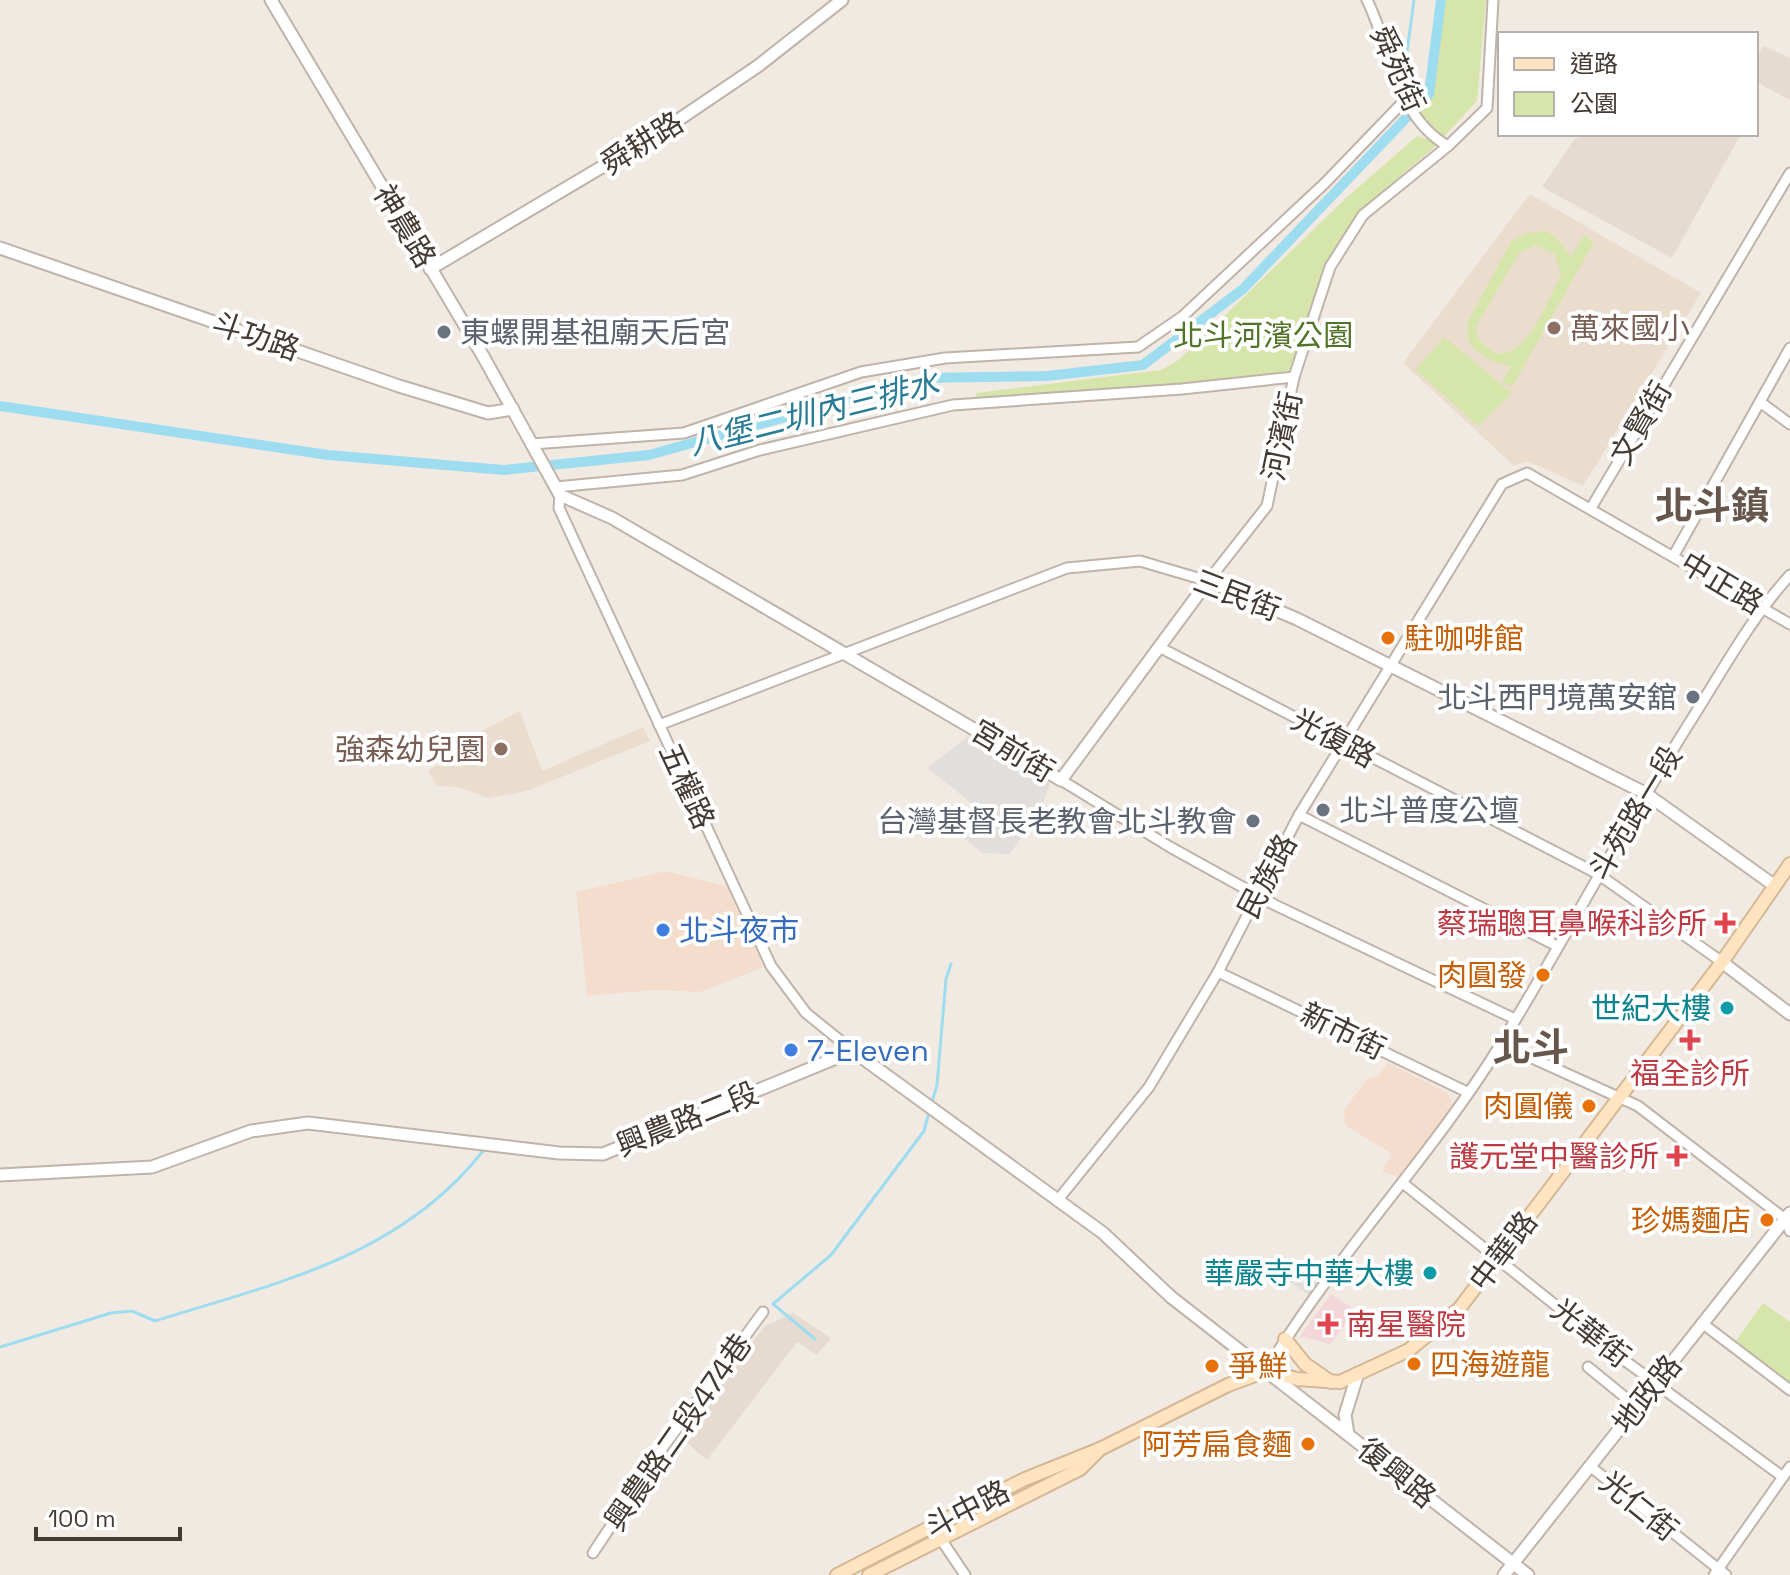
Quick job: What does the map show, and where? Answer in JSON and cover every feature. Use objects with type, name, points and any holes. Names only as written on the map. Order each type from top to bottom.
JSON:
[{"type":"main road","name":"中華路","points":[[1334,1383],[1409,1350],[1459,1309],[1722,962],[1790,864]]},
{"type":"main road","points":[[1285,1339],[1305,1364],[1334,1383]]},
{"type":"main road","points":[[1266,1371],[1334,1383]]},
{"type":"main road","name":"斗中路","points":[[837,1575],[1025,1479],[1100,1449],[1228,1385],[1266,1371]]},
{"type":"main road","name":"斗中路","points":[[869,1575],[1080,1469],[1100,1449]]},
{"type":"street","name":"神農路","points":[[271,0],[534,448]]},
{"type":"street","name":"舜耕路","points":[[430,269],[659,133],[758,66],[842,0]]},
{"type":"street","name":"舜苑街","points":[[1367,0],[1405,100],[1432,137],[1448,146]]},
{"type":"street","name":"河濱街","points":[[1061,780],[1267,506],[1294,377],[1330,267],[1363,215],[1448,146],[1487,108],[1493,0]]},
{"type":"street","points":[[1294,377],[1182,389],[953,405],[760,450],[682,475],[556,489],[534,448],[684,433],[861,372],[945,358],[1138,347],[1183,316],[1325,183],[1405,100]]},
{"type":"street","name":"文賢街","points":[[1591,508],[1790,173]]},
{"type":"street","name":"斗功路","points":[[0,248],[399,386],[488,413],[513,409]]},
{"type":"street","points":[[1674,555],[1790,348]]},
{"type":"street","points":[[1760,402],[1790,424]]},
{"type":"street","name":"中正路","points":[[1527,473],[1790,624]]},
{"type":"street","name":"民族路","points":[[1057,1201],[1149,1087],[1218,972],[1299,815],[1502,484],[1527,473]]},
{"type":"street","name":"宮前街","points":[[556,489],[844,652],[1256,894],[1515,1019]]},
{"type":"street","name":"五權路","points":[[556,489],[559,508],[771,966],[806,1013],[853,1051]]},
{"type":"street","name":"三民街","points":[[659,725],[1067,568],[1140,561],[1208,581],[1297,619],[1645,793],[1775,886]]},
{"type":"street","name":"斗苑路一段","points":[[1266,1371],[1285,1339],[1404,1184],[1501,1044],[1645,793],[1762,606],[1790,575]]},
{"type":"street","name":"光復路","points":[[1159,647],[1598,874],[1790,1014]]},
{"type":"street","points":[[1299,815],[1557,946]]},
{"type":"street","name":"新市街","points":[[1218,972],[1467,1092]]},
{"type":"street","points":[[1501,1044],[1638,1106],[1788,1216],[1790,1231]]},
{"type":"street","points":[[853,1051],[1111,1240],[1171,1297],[1266,1371]]},
{"type":"street","name":"興農路二段","points":[[0,1175],[152,1167],[251,1131],[308,1123],[559,1153],[603,1154],[853,1051]]},
{"type":"street","name":"光華街","points":[[1404,1184],[1482,1245],[1495,1259],[1783,1477]]},
{"type":"street","name":"地政路","points":[[1504,1575],[1788,1216]]},
{"type":"street","name":"興農路二段474巷","points":[[593,1553],[664,1446],[763,1312]]},
{"type":"street","points":[[1702,1323],[1790,1390]]},
{"type":"street","points":[[1588,1367],[1637,1407]]},
{"type":"street","name":"復興路","points":[[1266,1371],[1528,1575]]},
{"type":"street","points":[[1348,1434],[1345,1415],[1358,1373]]},
{"type":"street","name":"光仁街","points":[[1591,1467],[1719,1573]]},
{"type":"street","points":[[1719,1573],[1790,1467]]},
{"type":"street","points":[[932,1526],[965,1575]]},
{"type":"shaded area","points":[[1764,46],[1790,58],[1790,100],[1758,83],[1758,56]]},
{"type":"shaded area","points":[[1582,136],[1740,136],[1672,258],[1542,187],[1574,140]]},
{"type":"shaded area","name":"萬來國小","points":[[1530,194],[1701,293],[1583,486],[1527,461],[1514,466],[1403,363]]},
{"type":"shaded area","name":"強森幼兒園","points":[[520,711],[542,771],[643,727],[650,741],[527,791],[488,798],[458,787],[437,786],[428,771],[436,766],[459,765],[473,759],[464,740]]},
{"type":"shaded area","points":[[971,734],[1051,782],[1040,810],[1010,854],[982,853],[957,832],[975,806],[927,768]]},
{"type":"shaded area","name":"北斗夜市","points":[[666,871],[726,886],[764,967],[700,992],[655,990],[587,996],[576,892]]},
{"type":"shaded area","points":[[1388,1063],[1448,1093],[1452,1105],[1408,1171],[1398,1177],[1382,1171],[1392,1154],[1345,1125],[1344,1110],[1367,1079],[1378,1076]]},
{"type":"shaded area","points":[[1282,1255],[1320,1283],[1310,1296],[1272,1269]]},
{"type":"shaded area","name":"南星醫院","points":[[1331,1294],[1356,1311],[1330,1344],[1300,1336]]},
{"type":"shaded area","points":[[793,1313],[831,1338],[817,1355],[797,1342],[707,1460],[680,1437],[765,1326]]},
{"type":"green space","points":[[1442,0],[1486,0],[1477,101],[1441,140],[1413,111],[1429,94]]},
{"type":"green space","name":"北斗河濱公園","points":[[1417,136],[1439,143],[1362,209],[1327,268],[1293,370],[1141,392],[977,400],[976,393],[1161,370],[1180,359],[1346,198]]},
{"type":"green space","points":[[1546,231],[1557,238],[1571,257],[1584,235],[1594,242],[1512,387],[1502,382],[1511,367],[1489,360],[1476,350],[1469,342],[1467,323],[1512,240],[1528,233]],"holes":[[[1535,245],[1555,254],[1561,275],[1535,326],[1517,347],[1494,353],[1479,340],[1476,327],[1519,253]]]},
{"type":"green space","points":[[1444,337],[1512,393],[1478,426],[1416,370]]},
{"type":"green space","points":[[1763,1303],[1790,1322],[1790,1386],[1733,1345]]},
{"type":"waterway","points":[[1404,74],[1414,0]]},
{"type":"waterway","name":"八堡二圳內三排水","points":[[0,406],[328,455],[504,470],[649,455],[925,378],[1047,376],[1143,365],[1243,289],[1429,94],[1441,0]]},
{"type":"waterway","points":[[931,1105],[937,1085],[946,979],[951,964]]},
{"type":"waterway","points":[[815,1339],[773,1304],[831,1255],[924,1131],[929,1112]]},
{"type":"waterway","points":[[0,1347],[111,1313],[132,1311],[155,1321],[333,1262],[414,1217],[450,1187],[483,1151]]},
{"type":"place","name":"萬來國小","points":[[1554,328]]},
{"type":"place","name":"東螺開基祖廟天后宮","points":[[444,332]]},
{"type":"place","name":"駐咖啡館","points":[[1388,638]]},
{"type":"place","name":"北斗西門境萬安舘","points":[[1693,697]]},
{"type":"place","name":"強森幼兒園","points":[[501,749]]},
{"type":"place","name":"北斗普度公壇","points":[[1323,810]]},
{"type":"place","name":"台灣基督長老教會北斗教會","points":[[1253,821]]},
{"type":"place","name":"蔡瑞聰耳鼻喉科診所","points":[[1725,923]]},
{"type":"place","name":"北斗夜市","points":[[663,930]]},
{"type":"place","name":"肉圓發","points":[[1543,975]]},
{"type":"place","name":"世紀大樓","points":[[1727,1008]]},
{"type":"place","name":"福全診所","points":[[1690,1040]]},
{"type":"place","name":"7-Eleven","points":[[791,1050]]},
{"type":"place","name":"肉圓儀","points":[[1589,1106]]},
{"type":"place","name":"護元堂中醫診所","points":[[1677,1156]]},
{"type":"place","name":"珍媽麵店","points":[[1767,1220]]},
{"type":"place","name":"華嚴寺中華大樓","points":[[1430,1273]]},
{"type":"place","name":"南星醫院","points":[[1328,1324]]},
{"type":"place","name":"四海遊龍","points":[[1414,1364]]},
{"type":"place","name":"爭鮮","points":[[1212,1366]]},
{"type":"place","name":"阿芳扁食麵","points":[[1308,1444]]},
{"type":"district","name":"北斗鎮","points":[[1712,506]]},
{"type":"district","name":"北斗","points":[[1531,1048]]}]
